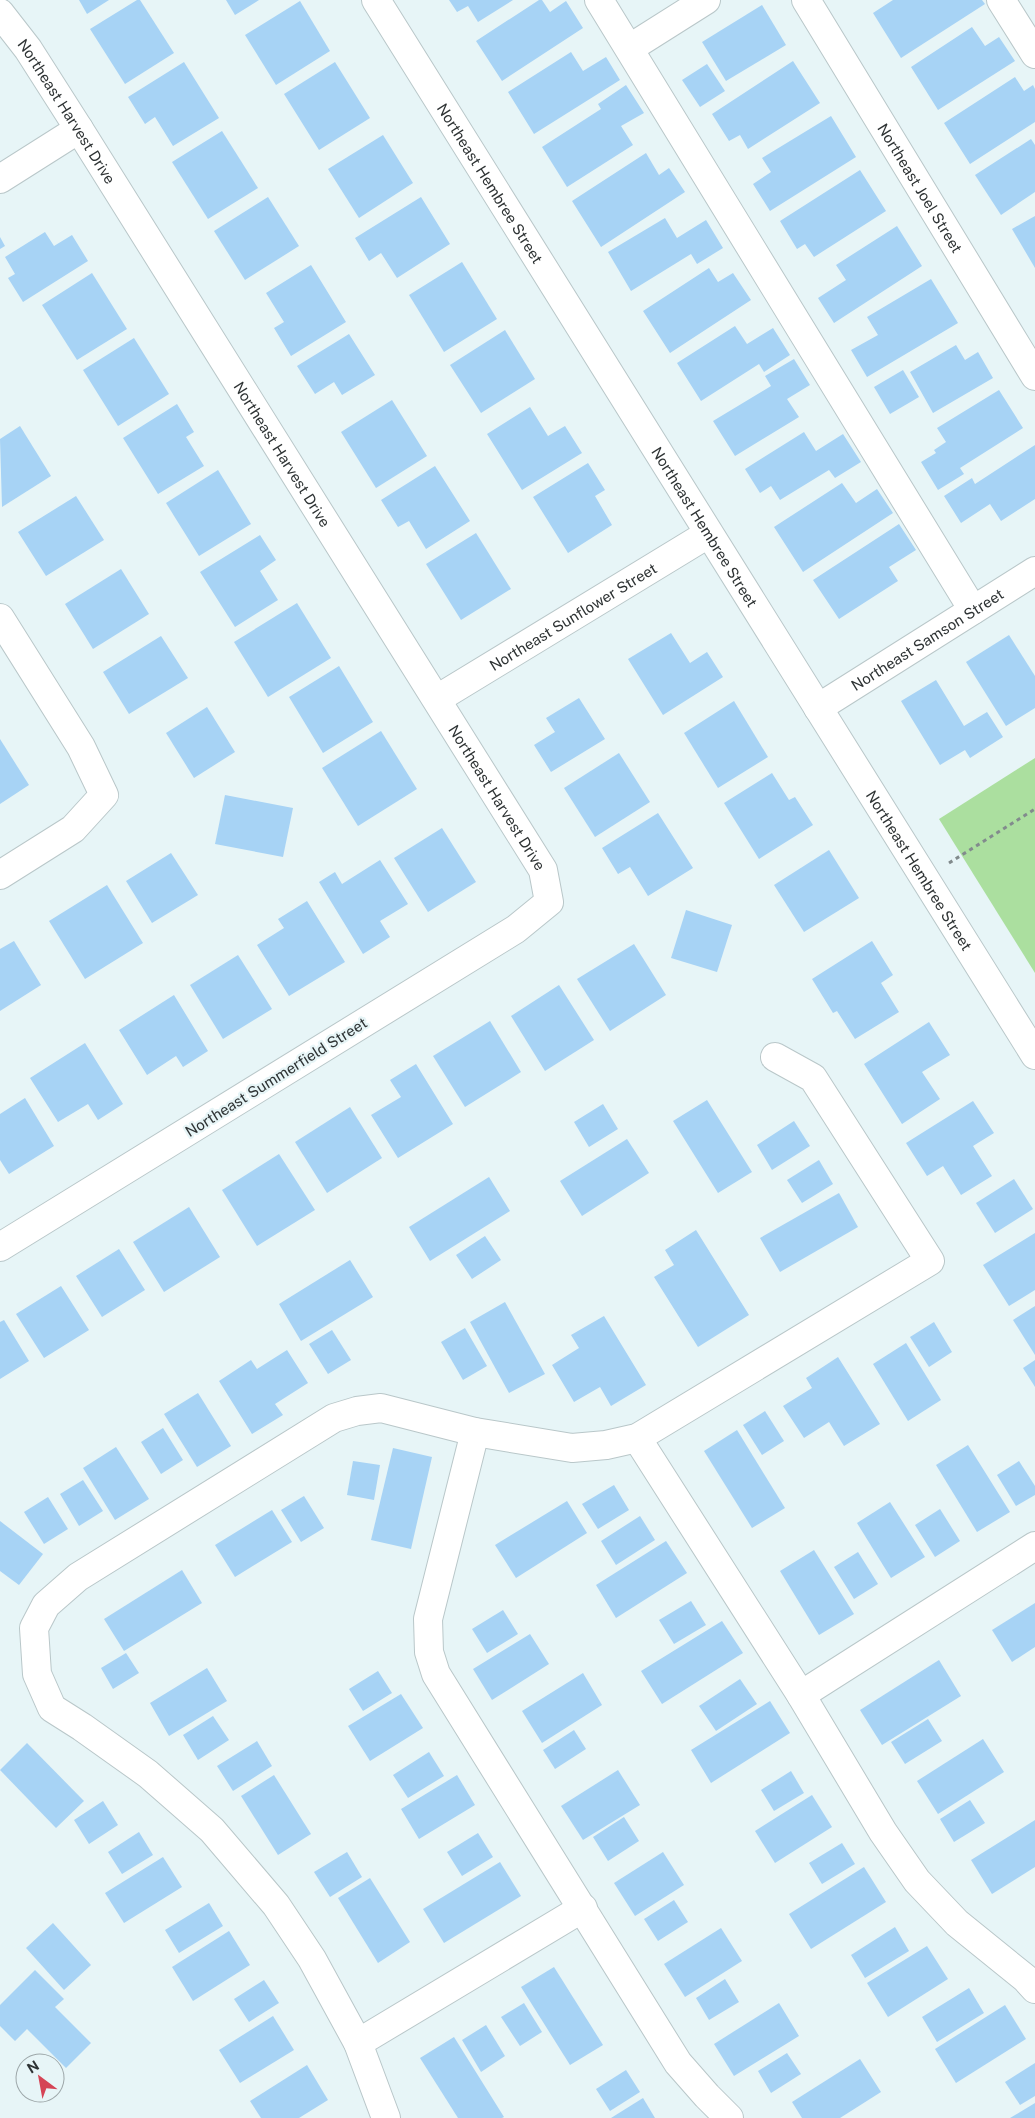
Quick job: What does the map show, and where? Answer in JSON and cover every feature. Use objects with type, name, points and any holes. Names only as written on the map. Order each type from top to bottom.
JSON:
[{"type":"street","name":"Northeast Hembree Street","points":[[376,0],[1035,1055]]},
{"type":"street","points":[[599,0],[973,610]]},
{"type":"street","points":[[630,48],[706,0]]},
{"type":"street","name":"Northeast Joel Street","points":[[806,0],[1035,376]]},
{"type":"street","points":[[1001,0],[1035,54]]},
{"type":"street","name":"Northeast Harvest Drive","points":[[0,13],[28,49],[79,129],[543,870],[549,902]]},
{"type":"street","points":[[0,179],[79,129]]},
{"type":"street","name":"Northeast Sunflower Street","points":[[437,699],[708,534]]},
{"type":"street","name":"Northeast Samson Street","points":[[818,708],[1035,571]]},
{"type":"street","points":[[0,618],[81,747],[104,795],[73,829],[0,875]]},
{"type":"street","name":"Northeast Summerfield Street","points":[[0,1247],[516,929],[549,902]]},
{"type":"street","points":[[386,2118],[358,2043],[312,1959],[276,1905],[212,1830],[148,1774],[52,1708],[37,1674],[34,1628],[46,1605],[78,1577],[334,1418],[357,1411],[381,1408],[475,1432],[572,1448],[606,1445],[637,1438],[930,1261],[814,1078],[776,1057]]},
{"type":"street","points":[[475,1432],[428,1619],[429,1652],[436,1674],[678,2063],[729,2118]]},
{"type":"street","points":[[637,1438],[801,1695],[883,1832],[917,1880],[957,1923],[1035,1988]]},
{"type":"street","points":[[801,1695],[1035,1546]]},
{"type":"street","points":[[358,2043],[583,1908]]},
{"type":"path","points":[[924,879],[1035,809]]},
{"type":"green space","points":[[1035,758],[1035,973],[939,819]]},
{"type":"building","points":[[79,0],[109,0],[87,14]]},
{"type":"building","points":[[137,0],[140,0],[174,53],[125,84],[90,29]]},
{"type":"building","points":[[226,0],[259,0],[235,15]]},
{"type":"building","points":[[449,0],[513,0],[478,22],[468,6],[457,12]]},
{"type":"building","points":[[539,0],[542,0],[550,12],[566,1],[583,28],[502,81],[476,41]]},
{"type":"building","points":[[893,0],[982,0],[985,4],[901,58],[873,13]]},
{"type":"building","points":[[300,1],[330,51],[276,85],[245,35]]},
{"type":"building","points":[[762,5],[786,45],[726,81],[702,42]]},
{"type":"building","points":[[972,27],[985,46],[999,37],[1015,61],[938,110],[911,67]]},
{"type":"building","points":[[571,52],[583,71],[606,57],[620,80],[534,134],[508,92]]},
{"type":"building","points":[[793,61],[820,103],[748,149],[740,135],[729,141],[712,114]]},
{"type":"building","points":[[184,62],[219,118],[173,146],[155,117],[145,124],[128,97]]},
{"type":"building","points":[[335,62],[370,118],[319,150],[284,94]]},
{"type":"building","points":[[707,64],[725,91],[700,107],[682,80]]},
{"type":"building","points":[[1015,77],[1024,91],[1033,85],[1035,89],[1035,122],[970,164],[944,123]]},
{"type":"building","points":[[626,85],[644,113],[621,126],[633,145],[567,187],[542,147],[601,109],[598,104]]},
{"type":"building","points":[[831,116],[856,157],[770,211],[753,184],[771,172],[762,158]]},
{"type":"building","points":[[222,131],[258,188],[208,219],[172,162]]},
{"type":"building","points":[[383,135],[413,183],[359,218],[328,169]]},
{"type":"building","points":[[1031,139],[1035,145],[1035,192],[1001,215],[975,175]]},
{"type":"building","points":[[646,153],[659,175],[669,168],[685,192],[601,247],[572,201]]},
{"type":"building","points":[[860,170],[886,211],[814,257],[805,244],[797,249],[780,221]]},
{"type":"building","points":[[268,197],[299,246],[245,280],[214,231]]},
{"type":"building","points":[[421,197],[450,244],[397,278],[381,253],[369,261],[355,238]]},
{"type":"building","points":[[1035,216],[1035,268],[1012,229]]},
{"type":"building","points":[[665,218],[677,238],[706,220],[723,248],[697,264],[691,254],[631,291],[608,252]]},
{"type":"building","points":[[897,226],[922,266],[834,323],[818,298],[846,280],[836,265]]},
{"type":"building","points":[[45,232],[54,246],[72,235],[88,261],[23,302],[8,278],[15,274],[5,257]]},
{"type":"building","points":[[0,237],[5,246],[0,249]]},
{"type":"building","points":[[462,262],[497,319],[444,352],[409,295]]},
{"type":"building","points":[[311,265],[346,322],[291,356],[274,328],[284,322],[266,293]]},
{"type":"building","points":[[709,268],[718,282],[733,273],[751,300],[670,353],[643,311]]},
{"type":"building","points":[[92,273],[127,329],[77,360],[42,305]]},
{"type":"building","points":[[931,279],[958,323],[867,377],[851,350],[878,335],[867,317]]},
{"type":"building","points":[[735,326],[747,344],[773,328],[790,355],[764,372],[759,364],[701,401],[677,363]]},
{"type":"building","points":[[505,330],[535,379],[481,413],[450,365]]},
{"type":"building","points":[[349,334],[375,375],[342,395],[334,382],[315,394],[297,366]]},
{"type":"building","points":[[134,338],[169,394],[118,426],[83,370]]},
{"type":"building","points":[[956,345],[965,360],[978,352],[993,378],[933,413],[910,372]]},
{"type":"building","points":[[794,359],[810,385],[787,399],[799,417],[735,456],[713,421],[771,386],[765,376]]},
{"type":"building","points":[[903,370],[919,397],[890,414],[874,387]]},
{"type":"building","points":[[999,390],[1023,428],[960,468],[964,474],[938,490],[921,462],[936,453],[934,450],[946,442],[937,428]]},
{"type":"building","points":[[392,400],[427,456],[376,488],[341,432]]},
{"type":"building","points":[[177,404],[194,432],[186,437],[204,466],[158,494],[123,438]]},
{"type":"building","points":[[530,407],[548,436],[565,426],[582,453],[522,490],[487,434]]},
{"type":"building","points":[[20,426],[51,476],[2,507],[0,439]]},
{"type":"building","points":[[804,432],[816,451],[843,434],[861,462],[835,478],[829,470],[780,500],[771,486],[760,493],[745,469]]},
{"type":"building","points":[[1035,445],[1035,499],[1001,521],[990,504],[961,523],[944,496],[972,478],[975,484]]},
{"type":"building","points":[[588,463],[605,490],[595,496],[612,525],[568,553],[533,497]]},
{"type":"building","points":[[435,466],[470,521],[426,549],[409,521],[398,527],[381,500]]},
{"type":"building","points":[[218,470],[251,524],[199,556],[166,503]]},
{"type":"building","points":[[842,483],[856,503],[877,489],[893,513],[803,572],[774,527]]},
{"type":"building","points":[[76,496],[104,540],[46,576],[18,532]]},
{"type":"building","points":[[899,524],[916,550],[889,567],[898,581],[839,619],[813,580]]},
{"type":"building","points":[[476,533],[511,589],[461,620],[426,564]]},
{"type":"building","points":[[260,535],[276,560],[260,571],[278,600],[235,627],[200,572]]},
{"type":"building","points":[[121,569],[149,614],[93,649],[65,604]]},
{"type":"building","points":[[297,603],[331,658],[268,697],[234,642]]},
{"type":"building","points":[[671,633],[690,663],[707,652],[723,677],[663,715],[628,659]]},
{"type":"building","points":[[1009,635],[1035,676],[1035,708],[1006,726],[966,662]]},
{"type":"building","points":[[161,636],[188,678],[129,714],[103,672]]},
{"type":"building","points":[[339,666],[373,722],[323,753],[289,697]]},
{"type":"building","points":[[936,680],[964,726],[987,712],[1003,737],[970,758],[965,750],[940,765],[901,701]]},
{"type":"building","points":[[579,698],[605,739],[551,772],[534,745],[555,732],[546,718]]},
{"type":"building","points":[[734,701],[768,757],[718,788],[684,733]]},
{"type":"building","points":[[207,707],[235,752],[194,778],[166,733]]},
{"type":"building","points":[[381,731],[417,789],[358,826],[322,768]]},
{"type":"building","points":[[0,739],[29,785],[0,804]]},
{"type":"building","points":[[619,753],[650,802],[595,837],[564,788]]},
{"type":"building","points":[[772,773],[789,800],[795,797],[813,825],[759,859],[724,803]]},
{"type":"building","points":[[225,795],[293,808],[283,857],[215,844]]},
{"type":"building","points":[[658,813],[693,868],[648,896],[630,867],[618,874],[602,848]]},
{"type":"building","points":[[442,828],[476,882],[428,912],[394,858]]},
{"type":"building","points":[[829,850],[859,898],[804,932],[774,885]]},
{"type":"building","points":[[171,853],[198,895],[152,923],[126,881]]},
{"type":"building","points":[[380,860],[408,904],[380,921],[390,937],[363,954],[319,882],[335,872],[342,884]]},
{"type":"building","points":[[107,885],[143,943],[85,979],[49,921]]},
{"type":"building","points":[[307,901],[345,962],[289,996],[257,945],[284,928],[278,919]]},
{"type":"building","points":[[686,910],[732,925],[717,972],[671,958]]},
{"type":"building","points":[[14,941],[41,985],[0,1011],[0,949]]},
{"type":"building","points":[[872,941],[893,975],[881,983],[899,1012],[855,1039],[837,1011],[833,1013],[812,979]]},
{"type":"building","points":[[634,944],[666,995],[610,1031],[577,979]]},
{"type":"building","points":[[238,955],[272,1009],[223,1039],[190,985]]},
{"type":"building","points":[[559,985],[594,1040],[545,1071],[511,1016]]},
{"type":"building","points":[[174,995],[208,1051],[183,1067],[176,1056],[147,1075],[119,1030]]},
{"type":"building","points":[[490,1021],[521,1072],[465,1107],[433,1056]]},
{"type":"building","points":[[929,1022],[950,1055],[922,1072],[940,1099],[902,1124],[864,1064]]},
{"type":"building","points":[[85,1043],[123,1104],[98,1120],[88,1104],[58,1122],[30,1078]]},
{"type":"building","points":[[416,1064],[453,1124],[398,1158],[371,1115],[401,1097],[390,1080]]},
{"type":"building","points":[[25,1098],[54,1146],[9,1174],[0,1160],[0,1114]]},
{"type":"building","points":[[707,1100],[752,1172],[718,1193],[673,1121]]},
{"type":"building","points":[[973,1101],[994,1133],[973,1146],[992,1176],[961,1195],[943,1166],[927,1176],[906,1143]]},
{"type":"building","points":[[603,1104],[618,1129],[589,1147],[574,1122]]},
{"type":"building","points":[[350,1107],[382,1158],[327,1193],[295,1142]]},
{"type":"building","points":[[794,1121],[810,1146],[772,1170],[757,1145]]},
{"type":"building","points":[[627,1139],[649,1173],[582,1216],[560,1181]]},
{"type":"building","points":[[279,1154],[315,1210],[257,1246],[222,1190]]},
{"type":"building","points":[[819,1160],[833,1184],[802,1203],[787,1180]]},
{"type":"building","points":[[489,1177],[510,1211],[430,1261],[409,1227]]},
{"type":"building","points":[[1014,1179],[1033,1209],[995,1233],[976,1203]]},
{"type":"building","points":[[839,1193],[858,1227],[780,1272],[760,1238]]},
{"type":"building","points":[[189,1207],[220,1257],[164,1292],[133,1242]]},
{"type":"building","points":[[696,1230],[749,1315],[698,1347],[654,1277],[674,1265],[665,1250]]},
{"type":"building","points":[[1035,1233],[1035,1290],[1009,1306],[983,1265]]},
{"type":"building","points":[[485,1236],[501,1260],[472,1279],[456,1255]]},
{"type":"building","points":[[119,1249],[145,1290],[102,1317],[76,1276]]},
{"type":"building","points":[[350,1260],[373,1297],[301,1341],[279,1304]]},
{"type":"building","points":[[61,1286],[89,1330],[44,1358],[16,1314]]},
{"type":"building","points":[[505,1302],[545,1374],[509,1393],[470,1322]]},
{"type":"building","points":[[1035,1306],[1035,1355],[1013,1320]]},
{"type":"building","points":[[604,1316],[646,1385],[611,1406],[600,1387],[574,1402],[552,1365],[579,1348],[571,1335]]},
{"type":"building","points":[[4,1320],[29,1361],[0,1379],[0,1322]]},
{"type":"building","points":[[934,1322],[952,1352],[929,1367],[910,1337]]},
{"type":"building","points":[[465,1328],[487,1366],[463,1380],[441,1342]]},
{"type":"building","points":[[332,1330],[351,1360],[328,1374],[309,1344]]},
{"type":"building","points":[[906,1343],[941,1400],[908,1421],[873,1364]]},
{"type":"building","points":[[287,1350],[308,1383],[275,1404],[283,1415],[252,1434],[219,1381],[251,1360],[257,1369]]},
{"type":"building","points":[[838,1357],[880,1424],[844,1446],[829,1422],[804,1438],[783,1406],[812,1388],[806,1378]]},
{"type":"building","points":[[1035,1360],[1035,1387],[1023,1368]]},
{"type":"building","points":[[198,1393],[231,1446],[197,1467],[164,1414]]},
{"type":"building","points":[[765,1411],[784,1441],[762,1455],[743,1425]]},
{"type":"building","points":[[163,1428],[183,1460],[161,1474],[141,1442]]},
{"type":"building","points":[[737,1430],[785,1508],[752,1528],[704,1451]]},
{"type":"building","points":[[968,1445],[1010,1512],[977,1532],[936,1465]]},
{"type":"building","points":[[116,1447],[149,1499],[115,1520],[83,1468]]},
{"type":"building","points":[[393,1448],[432,1457],[411,1549],[371,1540]]},
{"type":"building","points":[[353,1461],[380,1465],[374,1500],[347,1495]]},
{"type":"building","points":[[1019,1461],[1035,1486],[1035,1495],[1016,1506],[997,1475]]},
{"type":"building","points":[[83,1480],[103,1511],[79,1526],[60,1494]]},
{"type":"building","points":[[614,1485],[629,1510],[598,1529],[582,1504]]},
{"type":"building","points":[[304,1496],[324,1528],[301,1542],[281,1510]]},
{"type":"building","points":[[48,1497],[68,1529],[44,1544],[24,1512]]},
{"type":"building","points":[[567,1501],[587,1533],[516,1578],[495,1545]]},
{"type":"building","points":[[890,1502],[925,1557],[891,1578],[857,1523]]},
{"type":"building","points":[[940,1509],[960,1541],[935,1557],[915,1525]]},
{"type":"building","points":[[272,1510],[292,1542],[235,1577],[215,1545]]},
{"type":"building","points":[[640,1516],[655,1540],[616,1565],[601,1541]]},
{"type":"building","points":[[0,1521],[43,1554],[19,1585],[0,1571]]},
{"type":"building","points":[[666,1541],[687,1573],[616,1618],[596,1585]]},
{"type":"building","points":[[814,1550],[854,1614],[819,1635],[780,1571]]},
{"type":"building","points":[[858,1552],[878,1584],[854,1599],[834,1567]]},
{"type":"building","points":[[182,1570],[202,1603],[124,1651],[104,1619]]},
{"type":"building","points":[[691,1601],[706,1625],[674,1644],[659,1620]]},
{"type":"building","points":[[1035,1603],[1035,1647],[1012,1662],[992,1630]]},
{"type":"building","points":[[503,1610],[518,1634],[487,1653],[472,1629]]},
{"type":"building","points":[[722,1621],[743,1653],[662,1704],[641,1671]]},
{"type":"building","points":[[530,1634],[549,1664],[492,1700],[473,1669]]},
{"type":"building","points":[[126,1653],[139,1673],[113,1689],[101,1668]]},
{"type":"building","points":[[939,1660],[961,1696],[882,1745],[860,1710]]},
{"type":"building","points":[[207,1668],[227,1701],[169,1736],[150,1703]]},
{"type":"building","points":[[378,1671],[392,1693],[363,1711],[349,1689]]},
{"type":"building","points":[[583,1673],[602,1705],[542,1743],[522,1711]]},
{"type":"building","points":[[740,1679],[757,1704],[716,1731],[699,1706]]},
{"type":"building","points":[[401,1694],[423,1728],[370,1761],[348,1726]]},
{"type":"building","points":[[770,1701],[790,1733],[711,1783],[691,1750]]},
{"type":"building","points":[[213,1716],[229,1740],[198,1760],[183,1735]]},
{"type":"building","points":[[928,1719],[942,1741],[905,1764],[891,1742]]},
{"type":"building","points":[[574,1730],[586,1749],[555,1769],[543,1750]]},
{"type":"building","points":[[983,1739],[1004,1772],[938,1814],[917,1781]]},
{"type":"building","points":[[257,1741],[272,1766],[233,1791],[217,1766]]},
{"type":"building","points":[[27,1743],[84,1801],[56,1828],[0,1770]]},
{"type":"building","points":[[429,1752],[444,1776],[408,1798],[393,1775]]},
{"type":"building","points":[[618,1770],[640,1805],[583,1840],[561,1806]]},
{"type":"building","points":[[791,1771],[804,1793],[774,1811],[761,1790]]},
{"type":"building","points":[[274,1775],[311,1834],[278,1855],[241,1796]]},
{"type":"building","points":[[457,1775],[475,1805],[419,1839],[401,1809]]},
{"type":"building","points":[[812,1795],[832,1827],[775,1863],[755,1831]]},
{"type":"building","points":[[970,1800],[985,1823],[954,1842],[940,1819]]},
{"type":"building","points":[[103,1801],[118,1825],[89,1844],[74,1820]]},
{"type":"building","points":[[624,1817],[639,1841],[608,1861],[593,1837]]},
{"type":"building","points":[[1035,1820],[1035,1867],[992,1894],[971,1860]]},
{"type":"building","points":[[139,1832],[153,1855],[122,1874],[108,1852]]},
{"type":"building","points":[[478,1833],[493,1857],[462,1876],[447,1852]]},
{"type":"building","points":[[842,1843],[855,1864],[822,1884],[809,1863]]},
{"type":"building","points":[[347,1852],[362,1877],[330,1897],[314,1872]]},
{"type":"building","points":[[663,1852],[684,1885],[635,1916],[614,1883]]},
{"type":"building","points":[[163,1857],[182,1887],[124,1923],[105,1893]]},
{"type":"building","points":[[500,1862],[521,1896],[444,1943],[423,1909]]},
{"type":"building","points":[[864,1867],[886,1902],[811,1949],[789,1914]]},
{"type":"building","points":[[370,1878],[410,1942],[378,1963],[338,1898]]},
{"type":"building","points":[[674,1900],[688,1922],[658,1941],[644,1919]]},
{"type":"building","points":[[209,1903],[223,1926],[179,1953],[165,1930]]},
{"type":"building","points":[[53,1923],[91,1965],[64,1990],[26,1948]]},
{"type":"building","points":[[895,1927],[909,1951],[865,1978],[851,1955]]},
{"type":"building","points":[[721,1928],[742,1961],[685,1997],[664,1964]]},
{"type":"building","points":[[229,1931],[250,1965],[193,2001],[172,1967]]},
{"type":"building","points":[[927,1946],[948,1979],[888,2017],[867,1983]]},
{"type":"building","points":[[554,1967],[603,2045],[570,2065],[521,1987]]},
{"type":"building","points":[[35,1970],[64,1999],[55,2007],[91,2043],[66,2068],[65,2053],[51,2053],[27,2029],[15,2041],[0,2026],[0,2005]]},
{"type":"building","points":[[725,1979],[739,2002],[709,2020],[696,1998]]},
{"type":"building","points":[[264,1980],[279,2003],[249,2022],[234,1999]]},
{"type":"building","points":[[969,1988],[984,2013],[937,2042],[922,2017]]},
{"type":"building","points":[[524,2003],[542,2032],[520,2046],[501,2017]]},
{"type":"building","points":[[779,2003],[799,2036],[734,2076],[714,2044]]},
{"type":"building","points":[[1005,2005],[1026,2039],[956,2083],[935,2049]]},
{"type":"building","points":[[273,2016],[294,2050],[240,2083],[219,2050]]},
{"type":"building","points":[[486,2025],[505,2056],[481,2072],[462,2040]]},
{"type":"building","points":[[454,2037],[504,2117],[458,2118],[420,2058]]},
{"type":"building","points":[[787,2053],[801,2074],[771,2093],[758,2071]]},
{"type":"building","points":[[860,2059],[881,2092],[840,2118],[802,2118],[792,2102]]},
{"type":"building","points":[[1035,2063],[1035,2096],[1020,2105],[1005,2082]]},
{"type":"building","points":[[307,2065],[328,2100],[299,2118],[261,2118],[250,2101]]},
{"type":"building","points":[[626,2070],[640,2092],[610,2111],[596,2089]]},
{"type":"building","points":[[643,2098],[655,2118],[611,2118]]},
{"type":"building","points":[[1035,2103],[1035,2118],[1010,2118]]}]
